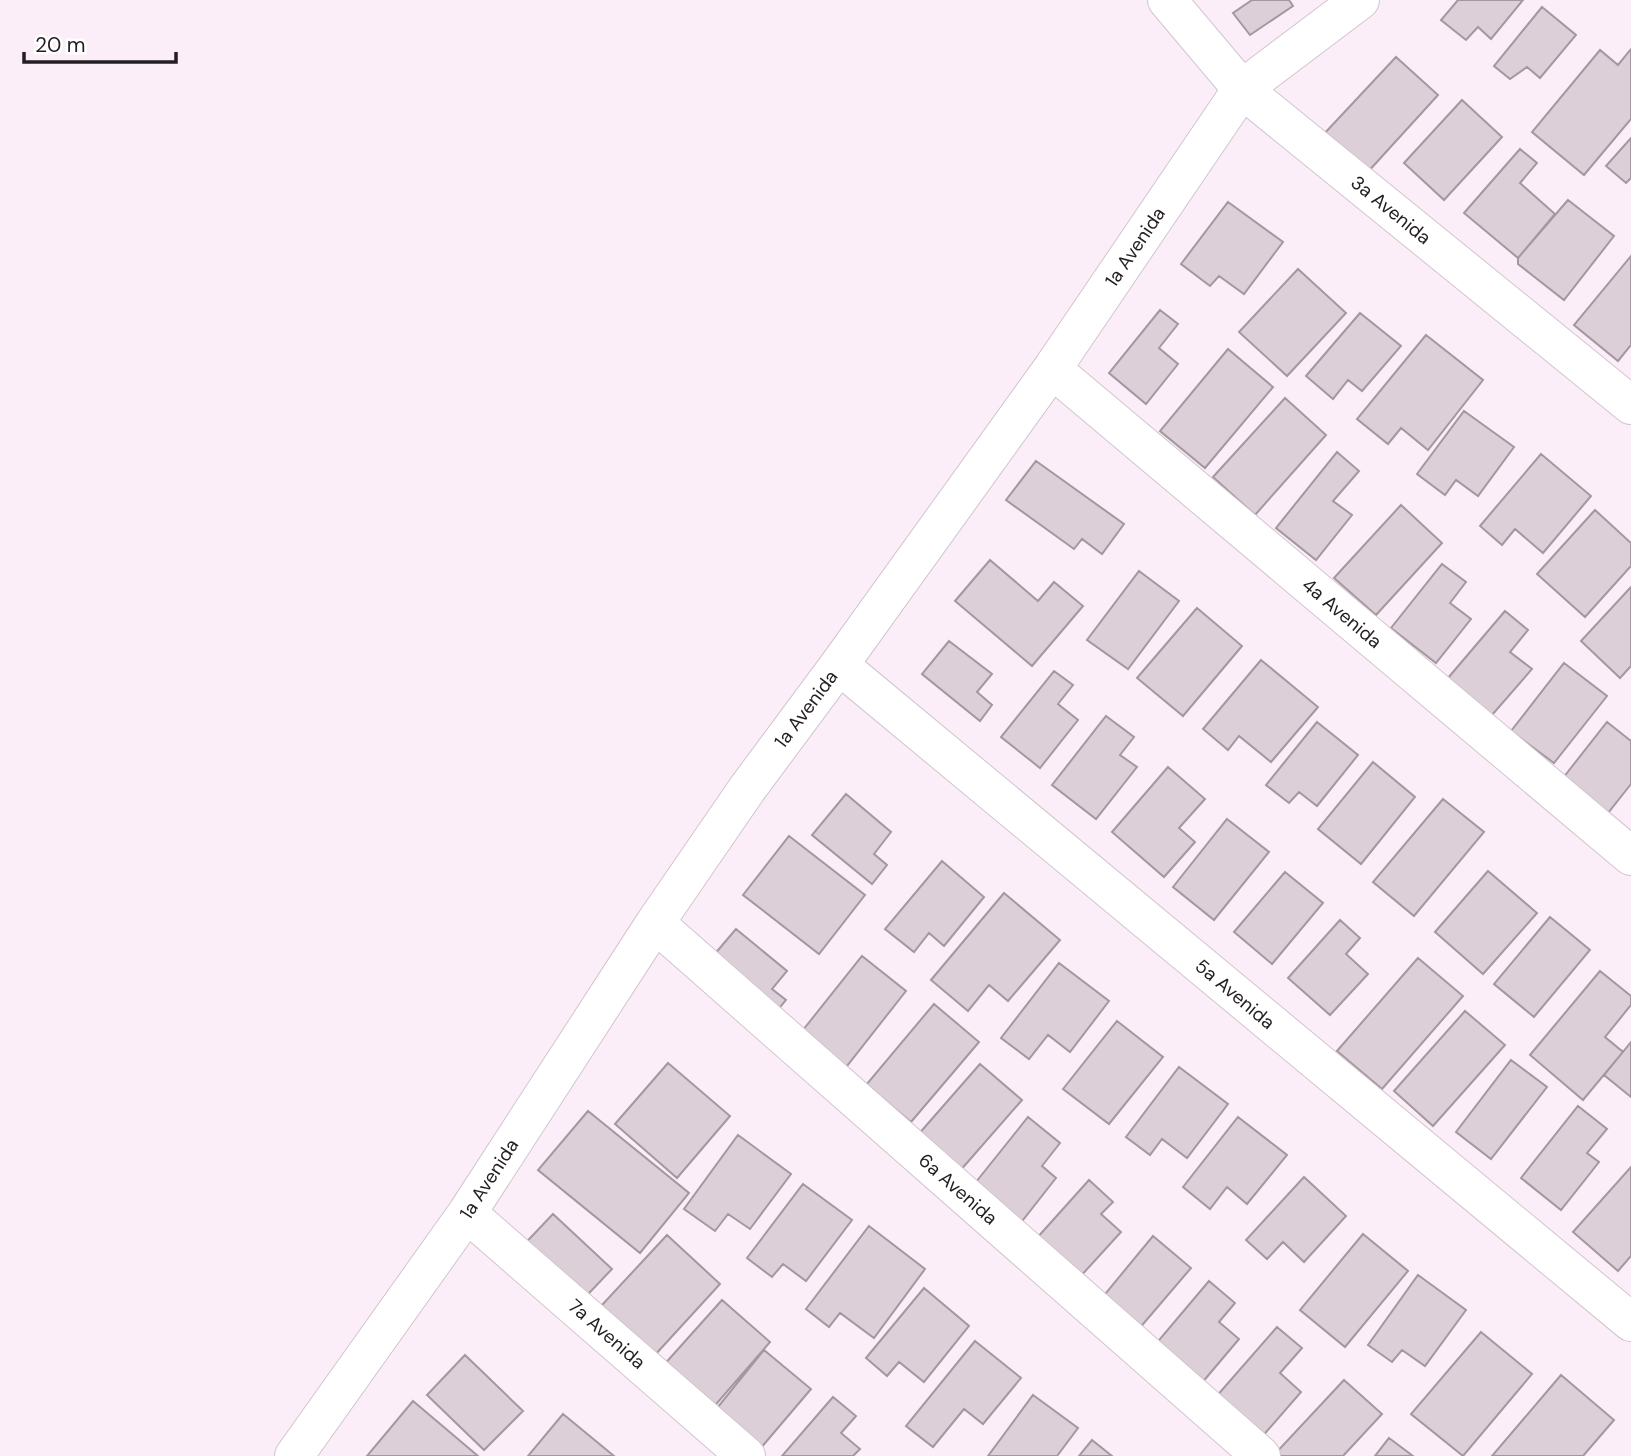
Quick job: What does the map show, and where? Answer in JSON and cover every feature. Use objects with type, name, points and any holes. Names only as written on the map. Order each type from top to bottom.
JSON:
[{"type":"street","name":"3a Avenida","points":[[1167,0],[1241,89],[1631,405]]},
{"type":"street","name":"1a Avenida","points":[[294,1456],[467,1213],[655,923],[747,789],[1052,369],[1241,89],[1360,0]]},
{"type":"street","name":"4a Avenida","points":[[1052,369],[1631,856]]},
{"type":"street","name":"5a Avenida","points":[[839,665],[1631,1322]]},
{"type":"street","name":"6a Avenida","points":[[655,923],[1261,1456]]},
{"type":"street","name":"7a Avenida","points":[[467,1213],[746,1456]]},
{"type":"building","points":[[1252,0],[1289,0],[1293,6],[1250,35],[1233,13]]},
{"type":"building","points":[[1458,0],[1523,0],[1491,39],[1478,27],[1466,40],[1441,20]]},
{"type":"building","points":[[1542,7],[1576,35],[1540,78],[1527,67],[1510,79],[1494,66]]},
{"type":"building","points":[[1631,49],[1631,119],[1584,175],[1532,132],[1600,50],[1618,65]]},
{"type":"building","points":[[1396,57],[1438,95],[1366,174],[1323,135]]},
{"type":"building","points":[[1462,100],[1502,137],[1444,200],[1404,163]]},
{"type":"building","points":[[1631,138],[1631,178],[1626,183],[1606,166]]},
{"type":"building","points":[[1520,149],[1537,163],[1520,183],[1555,214],[1518,258],[1464,213]]},
{"type":"building","points":[[1568,200],[1614,236],[1564,300],[1518,264],[1518,258]]},
{"type":"building","points":[[1228,202],[1283,242],[1244,294],[1219,276],[1210,286],[1181,264]]},
{"type":"building","points":[[1631,256],[1631,345],[1618,361],[1574,325]]},
{"type":"building","points":[[1298,269],[1346,313],[1287,376],[1239,332]]},
{"type":"building","points":[[1160,310],[1178,324],[1159,348],[1178,364],[1146,404],[1109,373]]},
{"type":"building","points":[[1360,313],[1401,346],[1362,391],[1348,380],[1333,399],[1306,376]]},
{"type":"building","points":[[1426,335],[1483,380],[1428,450],[1401,428],[1388,444],[1357,419]]},
{"type":"building","points":[[1228,349],[1273,387],[1205,468],[1160,431]]},
{"type":"building","points":[[1285,398],[1326,435],[1255,515],[1213,477]]},
{"type":"building","points":[[1464,411],[1514,447],[1478,496],[1456,480],[1445,495],[1417,474]]},
{"type":"building","points":[[1337,452],[1359,471],[1333,501],[1352,515],[1316,560],[1276,528]]},
{"type":"building","points":[[1541,454],[1591,496],[1543,553],[1515,529],[1502,545],[1480,526]]},
{"type":"building","points":[[1036,461],[1124,524],[1102,554],[1082,539],[1074,549],[1006,500]]},
{"type":"building","points":[[1401,505],[1442,543],[1376,615],[1334,578]]},
{"type":"building","points":[[1595,510],[1631,543],[1631,566],[1585,617],[1537,574]]},
{"type":"building","points":[[990,560],[1038,601],[1054,582],[1083,606],[1032,666],[955,601]]},
{"type":"building","points":[[1442,564],[1466,582],[1450,603],[1471,619],[1436,663],[1391,628]]},
{"type":"building","points":[[1139,571],[1179,601],[1128,669],[1087,640]]},
{"type":"building","points":[[1631,587],[1631,666],[1620,678],[1581,641]]},
{"type":"building","points":[[1197,608],[1242,646],[1183,716],[1137,678]]},
{"type":"building","points":[[1505,611],[1528,630],[1510,652],[1532,669],[1492,715],[1448,678]]},
{"type":"building","points":[[949,641],[992,674],[977,692],[992,705],[980,721],[922,674]]},
{"type":"building","points":[[1261,660],[1318,707],[1271,762],[1239,736],[1228,750],[1203,729]]},
{"type":"building","points":[[1564,663],[1607,696],[1554,763],[1511,731]]},
{"type":"building","points":[[1054,671],[1073,685],[1058,704],[1078,720],[1040,768],[1001,737]]},
{"type":"building","points":[[1106,716],[1134,737],[1120,755],[1137,767],[1096,819],[1052,785]]},
{"type":"building","points":[[1317,722],[1358,755],[1317,806],[1299,792],[1289,803],[1266,785]]},
{"type":"building","points":[[1607,722],[1631,741],[1631,784],[1608,813],[1563,778]]},
{"type":"building","points":[[1373,762],[1415,797],[1361,864],[1318,829]]},
{"type":"building","points":[[1168,767],[1205,799],[1179,828],[1195,842],[1164,877],[1112,832]]},
{"type":"building","points":[[846,794],[891,832],[874,854],[887,865],[872,884],[812,835]]},
{"type":"building","points":[[1443,799],[1484,832],[1414,916],[1373,882]]},
{"type":"building","points":[[1227,819],[1269,852],[1214,920],[1173,887]]},
{"type":"building","points":[[789,836],[865,895],[819,954],[743,895]]},
{"type":"building","points":[[942,861],[984,897],[944,946],[929,933],[914,952],[885,929]]},
{"type":"building","points":[[1488,871],[1537,913],[1483,974],[1435,932]]},
{"type":"building","points":[[1285,872],[1323,903],[1272,964],[1234,932]]},
{"type":"building","points":[[1004,893],[1060,940],[1008,1001],[989,985],[968,1011],[931,980]]},
{"type":"building","points":[[1550,917],[1590,950],[1534,1017],[1494,984]]},
{"type":"building","points":[[1340,920],[1360,938],[1346,954],[1368,974],[1330,1015],[1288,978]]},
{"type":"building","points":[[736,929],[787,971],[772,989],[786,1000],[767,1023],[702,969]]},
{"type":"building","points":[[862,956],[906,991],[843,1071],[799,1035]]},
{"type":"building","points":[[1418,958],[1463,996],[1382,1089],[1337,1051]]},
{"type":"building","points":[[1059,963],[1109,1001],[1070,1052],[1048,1035],[1029,1059],[1001,1038]]},
{"type":"building","points":[[1600,971],[1631,996],[1631,1005],[1605,1037],[1623,1052],[1583,1100],[1530,1055]]},
{"type":"building","points":[[934,1004],[979,1042],[911,1122],[866,1085]]},
{"type":"building","points":[[1465,1011],[1505,1045],[1433,1126],[1394,1091]]},
{"type":"building","points":[[1117,1021],[1163,1057],[1109,1124],[1063,1089]]},
{"type":"building","points":[[1631,1042],[1631,1097],[1604,1075]]},
{"type":"building","points":[[1511,1060],[1547,1087],[1491,1159],[1456,1132]]},
{"type":"building","points":[[668,1063],[730,1116],[677,1178],[615,1124]]},
{"type":"building","points":[[980,1064],[1022,1100],[959,1172],[917,1136]]},
{"type":"building","points":[[1179,1067],[1228,1104],[1187,1158],[1162,1139],[1150,1155],[1126,1137]]},
{"type":"building","points":[[1578,1106],[1607,1129],[1587,1153],[1599,1162],[1561,1210],[1521,1178]]},
{"type":"building","points":[[588,1111],[689,1193],[640,1253],[538,1170]]},
{"type":"building","points":[[1028,1117],[1060,1143],[1042,1166],[1056,1178],[1019,1225],[972,1187]]},
{"type":"building","points":[[1238,1117],[1287,1155],[1247,1204],[1227,1187],[1210,1209],[1183,1187]]},
{"type":"building","points":[[738,1135],[791,1174],[750,1229],[728,1214],[715,1231],[684,1209]]},
{"type":"building","points":[[1631,1167],[1631,1256],[1618,1271],[1573,1232]]},
{"type":"building","points":[[1304,1177],[1346,1216],[1304,1262],[1283,1242],[1267,1259],[1246,1240]]},
{"type":"building","points":[[1089,1180],[1113,1202],[1101,1214],[1121,1232],[1079,1278],[1036,1239]]},
{"type":"building","points":[[803,1184],[852,1220],[806,1281],[783,1264],[772,1277],[747,1258]]},
{"type":"building","points":[[553,1214],[612,1269],[572,1311],[514,1255]]},
{"type":"building","points":[[869,1226],[925,1269],[874,1338],[840,1313],[829,1327],[806,1309]]},
{"type":"building","points":[[1363,1234],[1408,1271],[1345,1347],[1300,1310]]},
{"type":"building","points":[[667,1235],[720,1284],[643,1368],[589,1319]]},
{"type":"building","points":[[1153,1236],[1191,1268],[1138,1330],[1101,1299]]},
{"type":"building","points":[[1418,1275],[1466,1310],[1425,1366],[1402,1350],[1392,1362],[1368,1345]]},
{"type":"building","points":[[1209,1281],[1235,1303],[1219,1322],[1239,1339],[1201,1384],[1154,1346]]},
{"type":"building","points":[[924,1288],[969,1326],[924,1382],[899,1362],[887,1376],[866,1358]]},
{"type":"building","points":[[722,1300],[770,1342],[711,1410],[662,1367]]},
{"type":"building","points":[[1277,1327],[1302,1348],[1280,1373],[1301,1392],[1261,1438],[1215,1398]]},
{"type":"building","points":[[1481,1332],[1532,1374],[1463,1456],[1411,1414]]},
{"type":"building","points":[[975,1341],[1021,1378],[983,1424],[964,1409],[933,1447],[906,1426]]},
{"type":"building","points":[[764,1350],[811,1389],[754,1456],[701,1428]]},
{"type":"building","points":[[465,1355],[523,1411],[484,1450],[427,1395]]},
{"type":"building","points":[[1561,1375],[1614,1420],[1583,1456],[1492,1456]]},
{"type":"building","points":[[1344,1380],[1382,1414],[1343,1456],[1273,1456]]},
{"type":"building","points":[[1033,1395],[1078,1428],[1057,1456],[988,1456]]},
{"type":"building","points":[[833,1397],[856,1416],[841,1433],[860,1449],[853,1456],[782,1456]]},
{"type":"building","points":[[413,1401],[478,1456],[367,1456]]},
{"type":"building","points":[[563,1414],[614,1456],[528,1456]]},
{"type":"building","points":[[1389,1438],[1413,1456],[1375,1456]]},
{"type":"building","points":[[1092,1440],[1112,1456],[1079,1456]]}]
